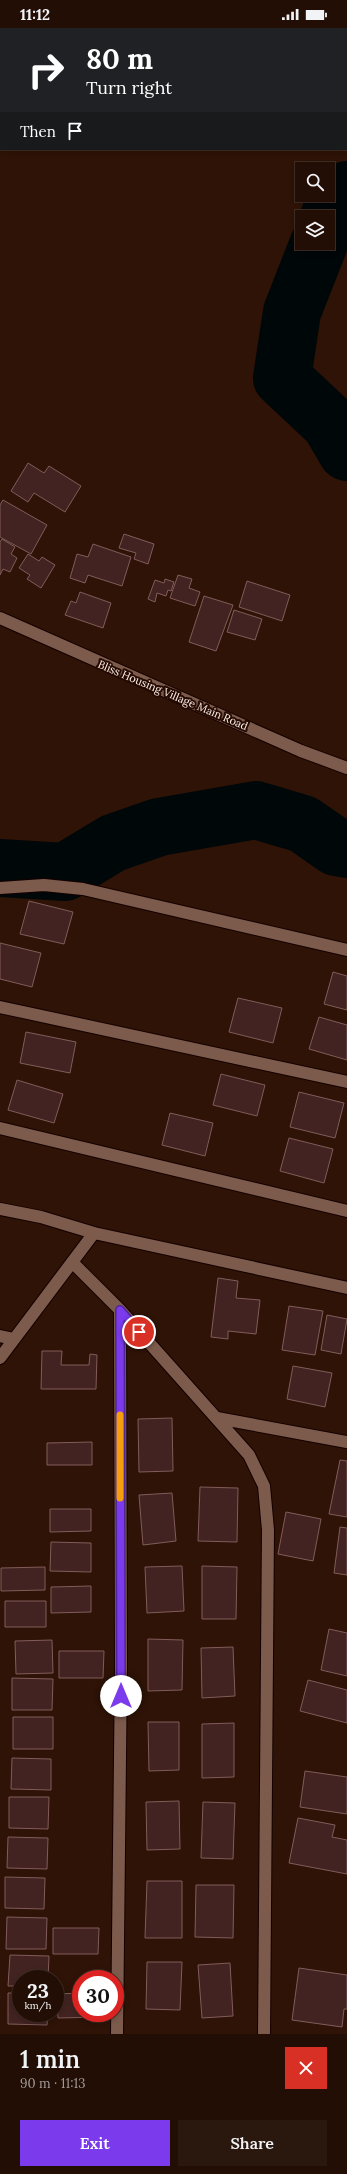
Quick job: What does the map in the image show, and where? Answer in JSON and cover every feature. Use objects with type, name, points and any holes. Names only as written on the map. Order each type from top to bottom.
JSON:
[{"type":"street","name":"Bliss Housing Village Main Road","points":[[0,618],[301,751],[347,768]]},
{"type":"street","points":[[0,888],[44,885],[83,889],[347,950]]},
{"type":"street","points":[[0,1007],[347,1082]]},
{"type":"street","points":[[0,1128],[347,1212]]},
{"type":"street","points":[[0,1209],[41,1217],[94,1233],[347,1288]]},
{"type":"street","points":[[0,1358],[94,1233]]},
{"type":"street","points":[[72,1262],[120,1310],[249,1454],[264,1486],[268,1530],[264,2034]]},
{"type":"street","points":[[117,2034],[121,1665],[120,1310]]},
{"type":"street","points":[[0,1336],[14,1339]]},
{"type":"street","points":[[217,1418],[347,1442]]},
{"type":"building","points":[[28,463],[44,473],[49,466],[81,486],[65,512],[34,493],[28,502],[11,491]]},
{"type":"building","points":[[3,500],[47,525],[31,554],[0,537],[0,505]]},
{"type":"building","points":[[124,534],[154,544],[148,564],[134,559],[136,553],[119,548]]},
{"type":"building","points":[[2,539],[15,547],[11,554],[17,558],[10,572],[3,569],[0,575],[0,542]]},
{"type":"building","points":[[93,544],[131,557],[122,586],[88,575],[85,583],[70,578],[77,554],[88,557]]},
{"type":"building","points":[[28,554],[39,561],[42,557],[55,565],[41,588],[27,579],[30,575],[19,568]]},
{"type":"building","points":[[178,575],[192,579],[189,588],[200,592],[195,606],[170,598]]},
{"type":"building","points":[[165,579],[174,582],[171,591],[168,590],[166,596],[157,593],[155,602],[148,599],[155,580],[164,583]]},
{"type":"building","points":[[247,581],[290,595],[282,621],[239,607]]},
{"type":"building","points":[[80,592],[111,603],[103,628],[65,615],[71,601],[76,603]]},
{"type":"building","points":[[204,596],[233,605],[216,651],[189,642]]},
{"type":"building","points":[[234,610],[262,619],[255,640],[227,632]]},
{"type":"building","points":[[29,901],[73,912],[64,944],[20,934]]},
{"type":"building","points":[[0,943],[41,953],[32,987],[0,979]]},
{"type":"building","points":[[333,972],[347,976],[347,1010],[324,1004]]},
{"type":"building","points":[[238,998],[282,1008],[273,1043],[229,1032]]},
{"type":"building","points":[[319,1017],[347,1025],[347,1060],[309,1049]]},
{"type":"building","points":[[26,1032],[76,1042],[70,1073],[20,1063]]},
{"type":"building","points":[[221,1074],[265,1085],[257,1116],[213,1105]]},
{"type":"building","points":[[17,1080],[63,1094],[54,1123],[8,1110]]},
{"type":"building","points":[[299,1092],[344,1103],[335,1138],[290,1127]]},
{"type":"building","points":[[170,1113],[213,1123],[205,1156],[162,1145]]},
{"type":"building","points":[[289,1138],[333,1149],[324,1183],[280,1171]]},
{"type":"building","points":[[218,1278],[238,1281],[236,1298],[260,1300],[256,1334],[228,1331],[228,1339],[211,1337]]},
{"type":"building","points":[[289,1306],[323,1311],[315,1355],[282,1350]]},
{"type":"building","points":[[327,1315],[347,1319],[341,1354],[321,1350]]},
{"type":"building","points":[[42,1351],[62,1351],[61,1365],[89,1365],[90,1354],[97,1355],[96,1389],[41,1389]]},
{"type":"building","points":[[293,1366],[332,1373],[325,1407],[287,1399]]},
{"type":"building","points":[[172,1418],[173,1471],[139,1472],[138,1419]]},
{"type":"building","points":[[92,1442],[92,1465],[47,1465],[47,1443]]},
{"type":"building","points":[[340,1460],[347,1461],[347,1517],[329,1514]]},
{"type":"building","points":[[200,1487],[238,1488],[237,1542],[198,1541]]},
{"type":"building","points":[[172,1493],[176,1541],[143,1545],[139,1495]]},
{"type":"building","points":[[50,1509],[91,1509],[91,1531],[50,1532]]},
{"type":"building","points":[[286,1512],[321,1519],[313,1561],[278,1554]]},
{"type":"building","points":[[340,1527],[347,1528],[347,1575],[334,1573]]},
{"type":"building","points":[[51,1542],[91,1543],[91,1572],[50,1571]]},
{"type":"building","points":[[182,1566],[184,1611],[147,1613],[145,1567]]},
{"type":"building","points":[[202,1566],[237,1567],[236,1619],[202,1619]]},
{"type":"building","points":[[45,1567],[45,1590],[1,1591],[1,1568]]},
{"type":"building","points":[[91,1586],[91,1612],[51,1613],[51,1587]]},
{"type":"building","points":[[5,1601],[46,1601],[46,1627],[5,1627]]},
{"type":"building","points":[[329,1629],[347,1633],[347,1676],[321,1670]]},
{"type":"building","points":[[148,1639],[183,1640],[182,1690],[148,1691]]},
{"type":"building","points":[[52,1640],[53,1673],[16,1674],[15,1641]]},
{"type":"building","points":[[233,1647],[235,1696],[202,1698],[201,1648]]},
{"type":"building","points":[[59,1651],[104,1651],[103,1678],[59,1678]]},
{"type":"building","points":[[12,1678],[53,1679],[52,1710],[12,1710]]},
{"type":"building","points":[[308,1680],[347,1690],[347,1723],[300,1711]]},
{"type":"building","points":[[13,1717],[53,1717],[53,1749],[13,1749]]},
{"type":"building","points":[[148,1722],[179,1722],[179,1770],[149,1771]]},
{"type":"building","points":[[234,1723],[234,1777],[202,1778],[202,1724]]},
{"type":"building","points":[[12,1758],[51,1759],[51,1790],[11,1789]]},
{"type":"building","points":[[305,1771],[347,1777],[347,1814],[300,1807]]},
{"type":"building","points":[[9,1797],[49,1797],[48,1829],[9,1828]]},
{"type":"building","points":[[179,1801],[180,1849],[147,1850],[146,1802]]},
{"type":"building","points":[[203,1802],[235,1803],[233,1859],[201,1858]]},
{"type":"building","points":[[298,1818],[335,1825],[332,1837],[347,1840],[347,1874],[289,1863]]},
{"type":"building","points":[[8,1837],[48,1838],[47,1869],[7,1868]]},
{"type":"building","points":[[5,1877],[45,1878],[44,1909],[5,1908]]},
{"type":"building","points":[[147,1881],[182,1881],[182,1938],[145,1938]]},
{"type":"building","points":[[196,1885],[234,1885],[233,1938],[195,1937]]},
{"type":"building","points":[[7,1917],[47,1918],[46,1949],[6,1949]]},
{"type":"building","points":[[53,1928],[99,1928],[98,1954],[53,1954]]},
{"type":"building","points":[[10,1955],[49,1956],[48,1970],[12,1970],[12,1986],[8,1986]]},
{"type":"building","points":[[147,1962],[182,1962],[180,2010],[146,2009]]},
{"type":"building","points":[[230,1963],[233,2016],[202,2018],[198,1965]]},
{"type":"building","points":[[299,1968],[347,1975],[347,2009],[344,2009],[342,2027],[292,2020]]},
{"type":"building","points":[[8,1993],[12,1993],[12,2022],[47,2022],[47,2025],[8,2024]]},
{"type":"building","points":[[72,1993],[72,2018],[64,2018],[64,1994]]},
{"type":"waterway","points":[[332,210],[335,201],[347,190]]},
{"type":"waterway","points":[[316,250],[292,312],[282,378],[330,423],[347,452]]},
{"type":"waterway","points":[[0,868],[65,872],[113,843],[159,827],[256,810],[303,824],[336,847],[347,849]]},
{"type":"slow traffic","points":[[120,1415],[120,1498]]},
{"type":"route","points":[[121,1696],[120,1310],[139,1332]]}]
